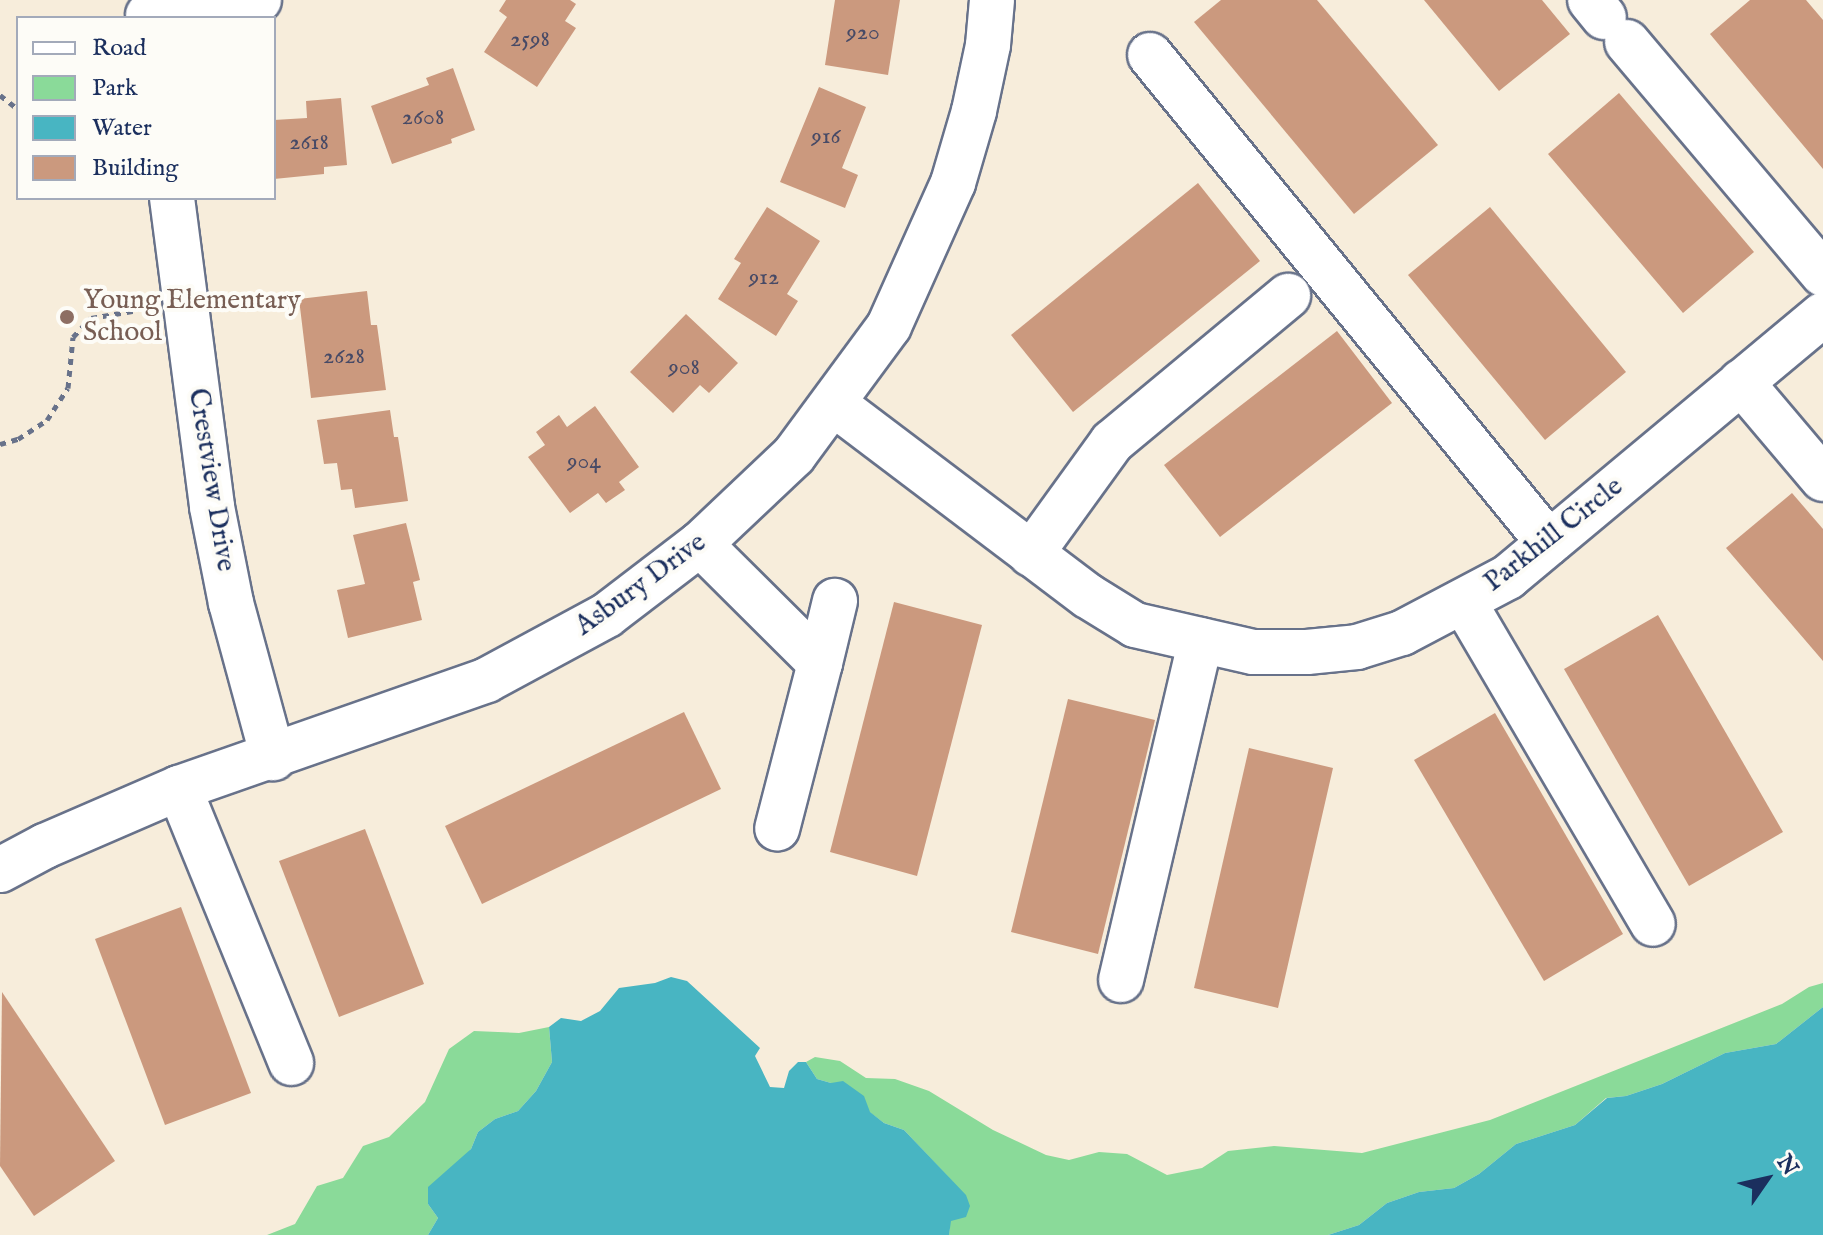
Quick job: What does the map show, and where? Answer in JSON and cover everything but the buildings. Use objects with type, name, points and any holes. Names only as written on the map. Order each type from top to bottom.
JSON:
[{"type":"street","points":[[147,11],[259,0]]},
{"type":"street","name":"Asbury Drive","points":[[0,870],[45,846],[179,788],[273,758],[487,680],[553,647],[659,579],[700,544],[794,455],[889,326],[953,183],[974,111],[988,45],[992,0]]},
{"type":"street","points":[[1607,20],[1823,274]]},
{"type":"street","points":[[1150,55],[1549,543]]},
{"type":"street","name":"Crestview Drive","points":[[172,200],[212,507],[231,603],[273,758]]},
{"type":"street","points":[[1031,554],[1112,442],[1288,296]]},
{"type":"street","name":"Parkhill Circle","points":[[834,404],[1031,554],[1135,625],[1253,652],[1357,647],[1402,633],[1508,577],[1823,315]]},
{"type":"street","points":[[1741,382],[1823,479]]},
{"type":"street","points":[[700,544],[820,663]]},
{"type":"street","points":[[777,829],[835,601]]},
{"type":"street","points":[[1464,602],[1653,924]]},
{"type":"street","points":[[1121,980],[1201,640]]},
{"type":"street","points":[[179,788],[291,1063]]},
{"type":"path","points":[[0,95],[16,107]]},
{"type":"path","points":[[0,444],[18,439],[47,420],[68,388],[73,337],[91,318],[138,310]]},
{"type":"green space","points":[[1823,983],[1823,1007],[1776,1044],[1725,1053],[1662,1084],[1626,1096],[1606,1098],[1575,1125],[1516,1144],[1479,1174],[1454,1188],[1419,1192],[1387,1203],[1359,1225],[1328,1235],[949,1235],[953,1182],[904,1130],[884,1123],[831,1083],[817,1079],[806,1062],[815,1057],[840,1061],[866,1078],[895,1079],[929,1091],[993,1130],[1046,1155],[1069,1160],[1099,1152],[1127,1154],[1167,1175],[1202,1168],[1228,1151],[1274,1146],[1362,1153],[1490,1120],[1782,1004],[1809,987]]},
{"type":"green space","points":[[549,1027],[552,1062],[536,1091],[518,1111],[495,1119],[478,1132],[471,1149],[428,1204],[438,1218],[428,1235],[267,1235],[295,1224],[317,1186],[343,1178],[363,1146],[389,1137],[425,1102],[449,1049],[474,1031],[519,1033]]},
{"type":"water","points":[[671,977],[687,981],[760,1048],[755,1056],[770,1087],[784,1088],[789,1071],[798,1062],[806,1062],[817,1079],[831,1083],[843,1081],[864,1096],[870,1112],[884,1123],[904,1130],[966,1195],[970,1206],[966,1217],[951,1221],[949,1235],[428,1235],[438,1218],[428,1204],[428,1187],[471,1149],[478,1132],[495,1119],[518,1111],[536,1091],[552,1062],[549,1027],[561,1018],[581,1021],[600,1011],[619,988],[655,983]]},
{"type":"water","points":[[1823,1007],[1823,1235],[1328,1235],[1359,1225],[1387,1203],[1419,1192],[1454,1188],[1479,1174],[1516,1144],[1575,1125],[1607,1098],[1626,1096],[1662,1084],[1725,1053],[1776,1044]]},
{"type":"place","name":"Young Elementary School","points":[[67,317]]}]
